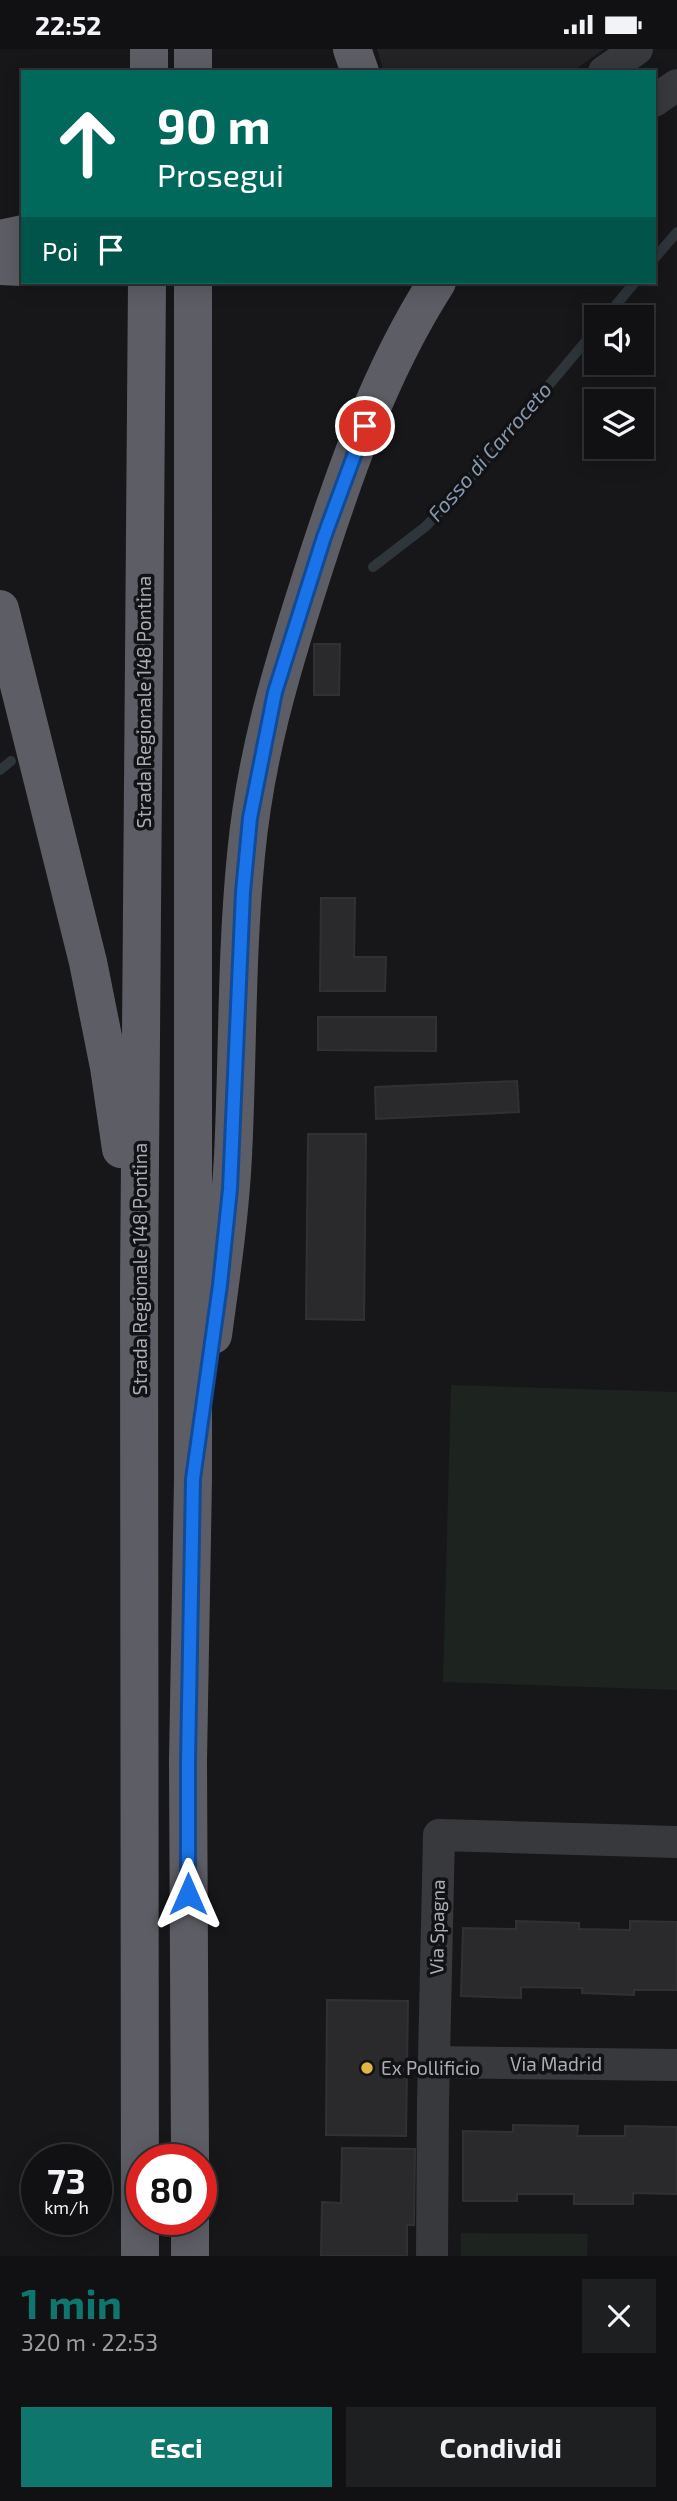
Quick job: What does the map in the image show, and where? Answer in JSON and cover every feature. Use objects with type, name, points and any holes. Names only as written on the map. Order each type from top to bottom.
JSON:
[{"type":"highway","points":[[149,49],[149,70]]},
{"type":"highway","points":[[193,49],[193,70]]},
{"type":"highway","points":[[352,49],[359,70]]},
{"type":"highway","points":[[0,239],[21,234]]},
{"type":"highway","points":[[0,266],[21,267]]},
{"type":"highway","name":"Strada Regionale 148 Pontina","points":[[140,2256],[139,1287],[147,284]]},
{"type":"highway","points":[[190,2144],[188,1761],[193,1479],[193,284]]},
{"type":"highway","points":[[193,1479],[220,1285],[230,1189],[246,854],[256,777],[275,692],[341,487],[390,368],[436,284]]},
{"type":"highway","points":[[0,609],[88,962],[107,1055],[139,1287]]},
{"type":"highway","points":[[190,2235],[190,2256]]},
{"type":"street","points":[[607,70],[637,49]]},
{"type":"street","points":[[656,100],[677,85]]},
{"type":"street","name":"Via Spagna","points":[[432,2256],[439,1835],[677,1842]]},
{"type":"street","name":"Via Madrid","points":[[434,2062],[677,2065]]},
{"type":"shaded area","points":[[377,49],[604,49],[575,70],[383,70]]},
{"type":"shaded area","points":[[451,1385],[677,1392],[677,1690],[443,1682]]},
{"type":"shaded area","points":[[461,2233],[588,2234],[587,2256],[461,2256]]},
{"type":"building","points":[[314,644],[340,644],[339,695],[314,695]]},
{"type":"building","points":[[321,898],[355,898],[354,957],[386,957],[385,991],[320,991]]},
{"type":"building","points":[[318,1017],[436,1017],[436,1051],[318,1050]]},
{"type":"building","points":[[517,1081],[519,1112],[376,1119],[375,1087]]},
{"type":"building","points":[[308,1134],[366,1134],[364,1320],[306,1319]]},
{"type":"building","points":[[516,1921],[579,1923],[579,1929],[630,1930],[630,1921],[677,1922],[677,1990],[634,1990],[634,1995],[582,1993],[582,1988],[521,1987],[521,1998],[461,1996],[463,1928],[516,1929]]},
{"type":"building","name":"Ex Pollificio","points":[[327,2000],[408,2001],[406,2136],[326,2135]]},
{"type":"building","points":[[513,2125],[578,2126],[577,2136],[625,2136],[625,2126],[677,2127],[677,2194],[633,2193],[633,2204],[574,2204],[574,2194],[517,2194],[517,2201],[463,2201],[463,2131],[513,2132]]},
{"type":"building","points":[[342,2148],[415,2149],[414,2225],[407,2225],[407,2256],[321,2256],[322,2202],[341,2203]]},
{"type":"waterway","name":"Fosso di Carroceto","points":[[656,257],[677,232]]},
{"type":"waterway","name":"Fosso di Carroceto","points":[[616,305],[633,284]]},
{"type":"waterway","name":"Fosso di Carroceto","points":[[373,567],[425,527],[457,494],[584,343]]},
{"type":"waterway","name":"Fosso di Carroceto","points":[[0,770],[11,761]]},
{"type":"place","name":"Ex Pollificio","points":[[367,2068]]},
{"type":"route","points":[[188,1894],[193,1479],[226,1237],[233,1138],[243,892],[250,818],[275,692],[324,537],[365,426]]}]
